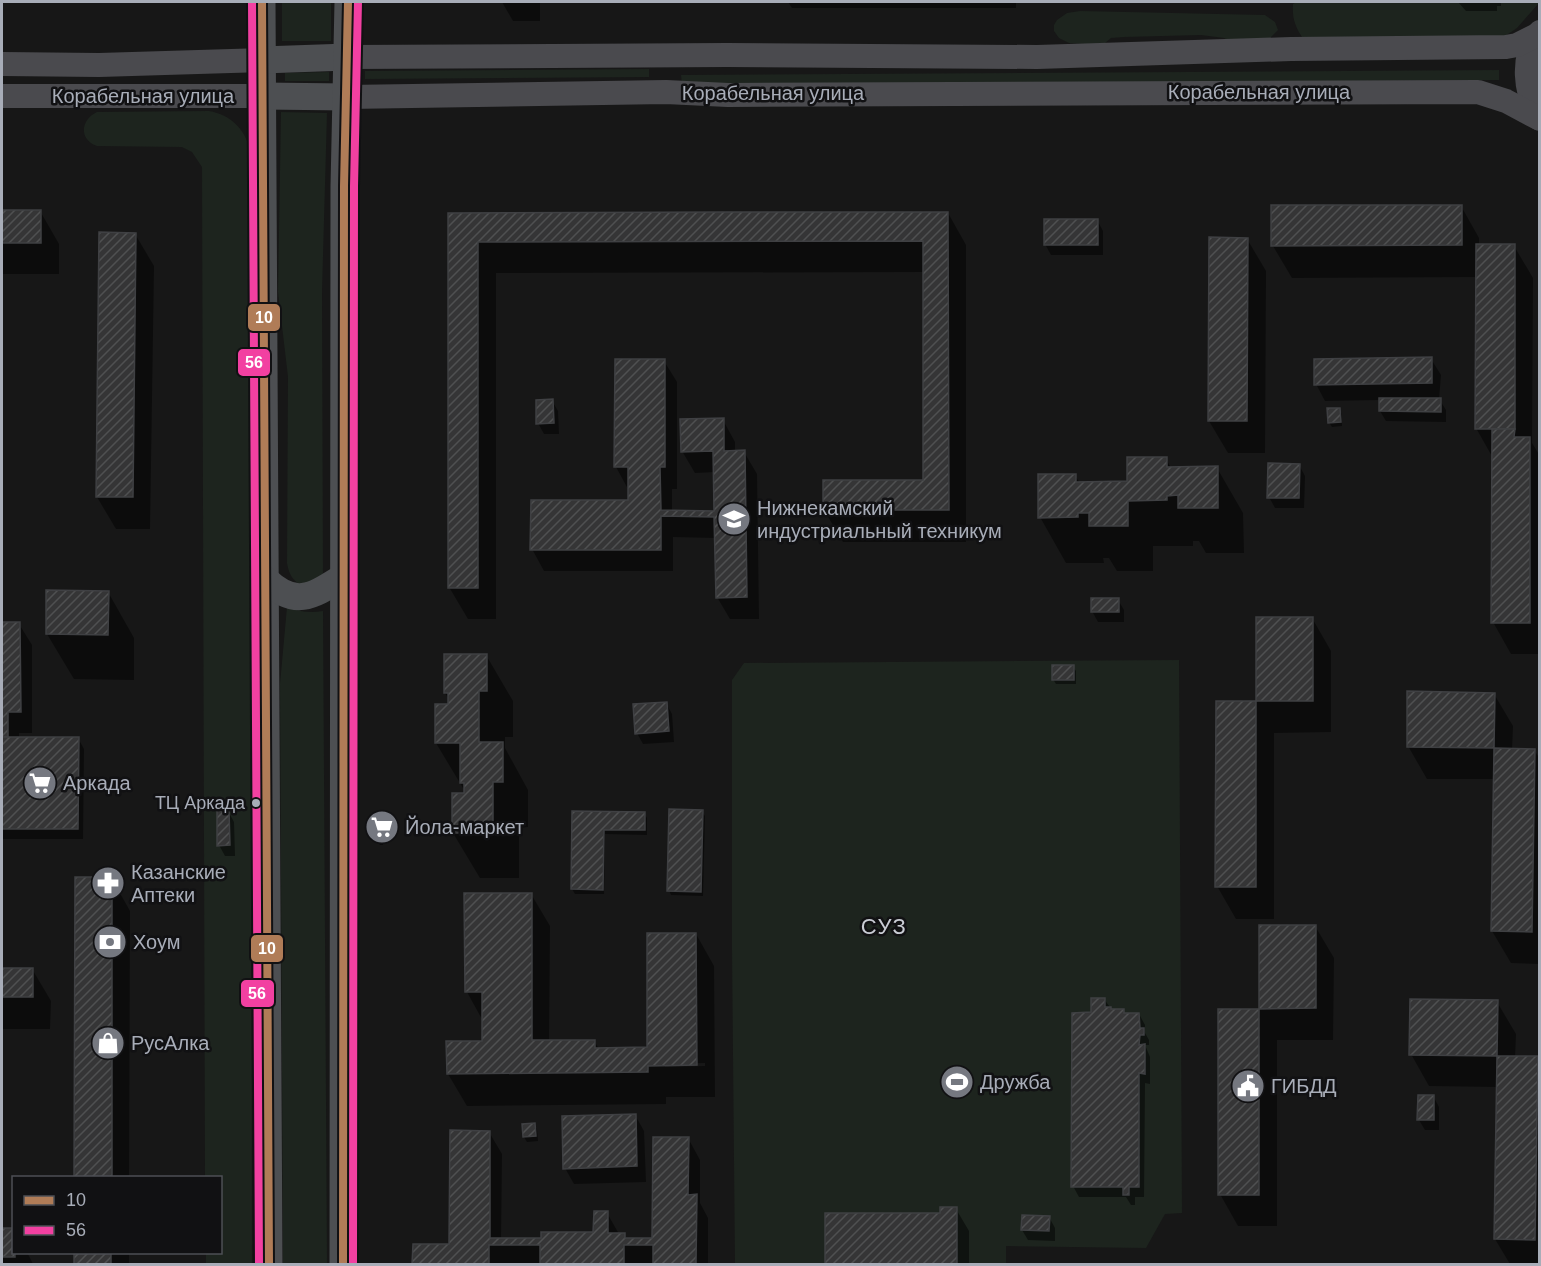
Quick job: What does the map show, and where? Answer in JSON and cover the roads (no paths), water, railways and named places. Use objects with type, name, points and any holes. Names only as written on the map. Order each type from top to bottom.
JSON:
[{"type":"main road","points":[[262,2],[269,1264]]},
{"type":"main road","points":[[343,1264],[344,197],[348,2]]},
{"type":"main road","name":"Корабельная улица","points":[[2,64],[99,65],[348,57],[1037,57],[1291,49],[1489,48],[1517,45],[1538,34]]},
{"type":"main road","name":"Корабельная улица","points":[[1538,34],[1528,55],[1526,77],[1529,98],[1539,118]]},
{"type":"main road","points":[[666,56],[666,92]]},
{"type":"main road","name":"Корабельная улица","points":[[2,96],[346,96],[666,92],[728,95],[1478,92],[1506,101],[1539,118]]},
{"type":"main road","points":[[266,580],[275,589],[291,595],[306,597],[343,577]]},
{"type":"place","name":"Нижнекамский индустриальный техникум","points":[[734,519]]},
{"type":"place","name":"Аркада","points":[[40,783]]},
{"type":"place","name":"ТЦ Аркада","points":[[256,803]]},
{"type":"place","name":"Йола-маркет","points":[[382,827]]},
{"type":"place","name":"Казанские Аптеки","points":[[108,883]]},
{"type":"place","name":"Хоум","points":[[110,942]]},
{"type":"place","name":"РусАлка","points":[[108,1043]]},
{"type":"place","name":"Дружба","points":[[957,1082]]},
{"type":"place","name":"ГИБДД","points":[[1248,1086]]},
{"type":"district","name":"СУЗ","points":[[884,926]]}]
